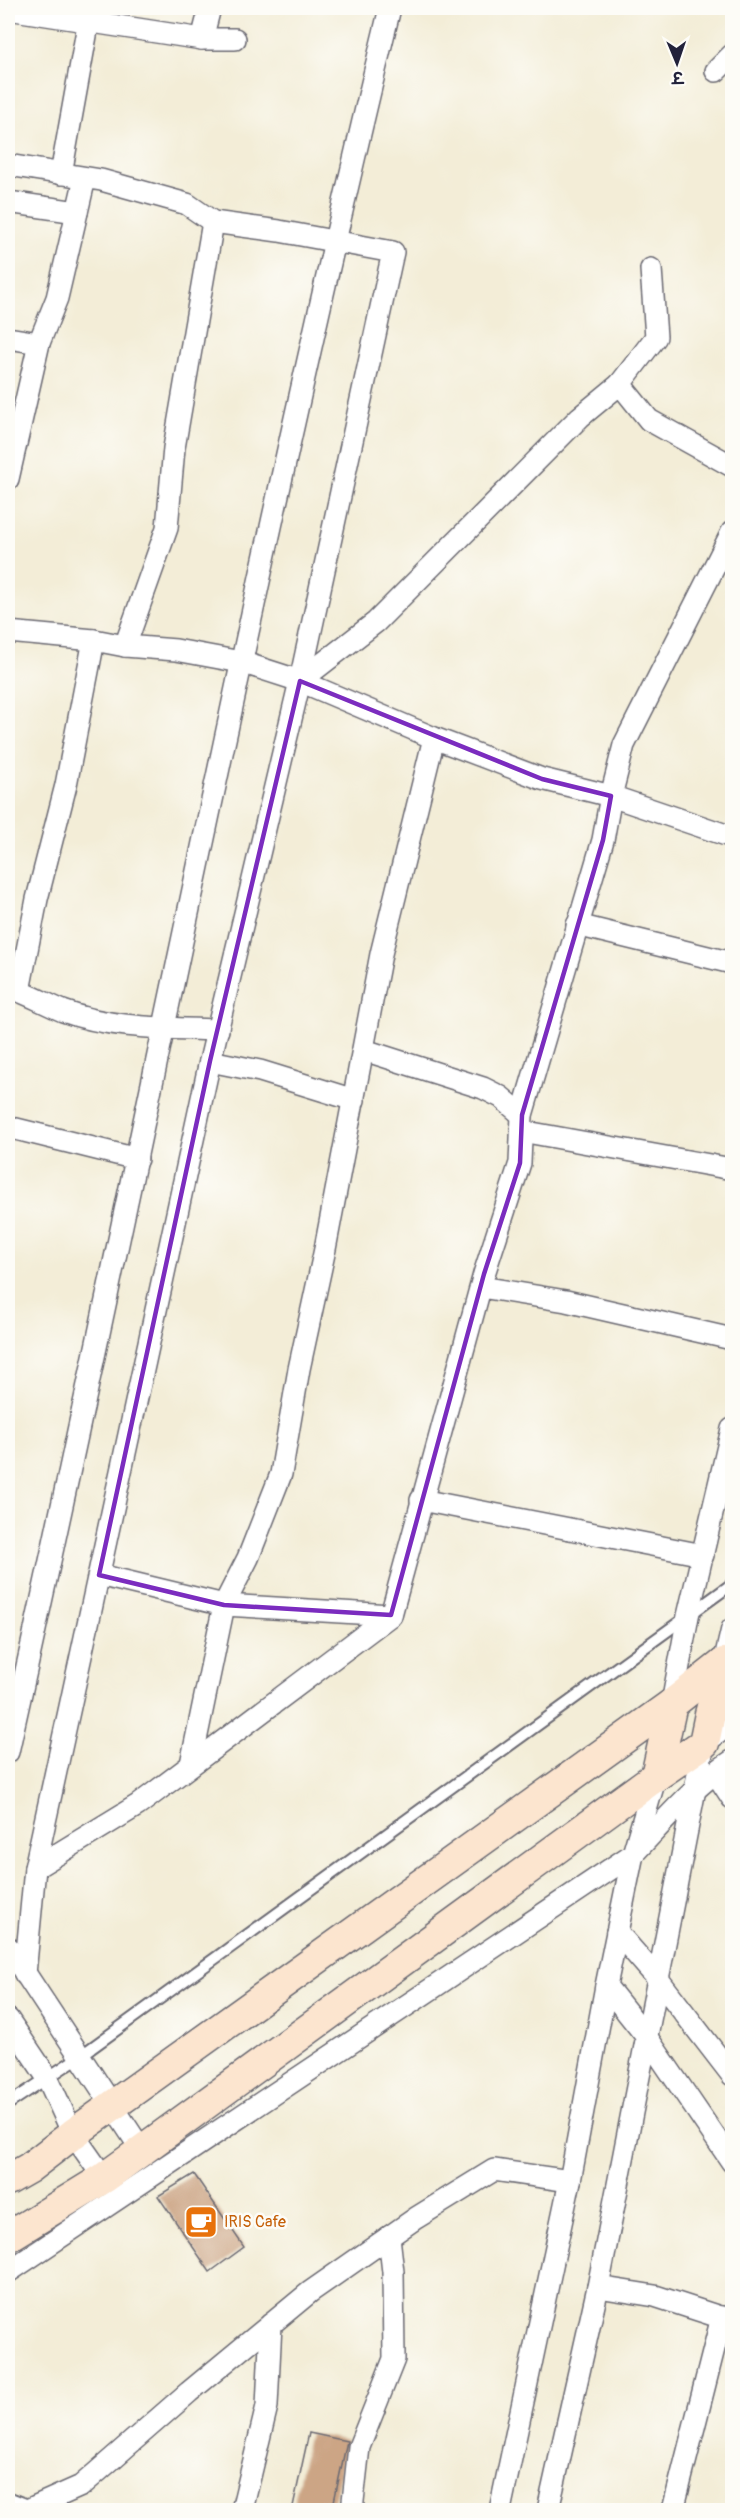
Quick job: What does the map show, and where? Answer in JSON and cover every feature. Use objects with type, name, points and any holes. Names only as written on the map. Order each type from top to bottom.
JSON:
[{"type":"street","points":[[202,39],[210,8]]},
{"type":"street","points":[[8,1752],[76,1446],[241,662],[333,242],[390,8]]},
{"type":"street","points":[[8,9],[90,14],[202,39],[236,39]]},
{"type":"street","points":[[61,174],[90,14]]},
{"type":"street","points":[[716,71],[732,55]]},
{"type":"street","points":[[8,165],[85,178],[187,204],[213,222],[279,231],[393,252],[300,681],[210,1061],[35,1868],[25,1974]]},
{"type":"street","points":[[8,479],[39,343],[57,298],[85,178]]},
{"type":"street","points":[[8,202],[77,212]]},
{"type":"street","points":[[125,646],[167,528],[174,448],[213,222]]},
{"type":"street","points":[[300,681],[376,622],[580,417],[620,384],[656,336],[651,269]]},
{"type":"street","points":[[8,338],[39,343]]},
{"type":"street","points":[[620,384],[649,420],[732,466]]},
{"type":"street","points":[[35,1868],[138,1806],[391,1615],[481,1287],[520,1163],[521,1123],[603,840],[624,745],[732,532]]},
{"type":"street","points":[[8,632],[177,650],[241,662],[300,681],[434,738],[542,779],[611,796],[732,837]]},
{"type":"street","points":[[94,640],[66,785],[13,988],[64,1011],[106,1022],[218,1030]]},
{"type":"street","points":[[191,1764],[224,1605],[248,1558],[281,1474],[299,1369],[326,1249],[381,954],[434,738]]},
{"type":"street","points":[[577,925],[732,963]]},
{"type":"street","points":[[364,1050],[483,1088],[501,1097],[521,1123],[732,1169]]},
{"type":"street","points":[[210,1061],[260,1071],[354,1100]]},
{"type":"street","points":[[8,1127],[137,1159]]},
{"type":"street","points":[[481,1287],[566,1301],[732,1339]]},
{"type":"street","points":[[500,2511],[570,2181],[633,1854],[656,1776],[688,1616],[732,1429]]},
{"type":"street","points":[[421,1500],[703,1555]]},
{"type":"street","points":[[99,1575],[224,1605],[391,1615]]},
{"type":"street","points":[[548,2511],[598,2287],[693,1792],[704,1743],[728,1660],[732,1629]]},
{"type":"street","points":[[8,2180],[29,2168],[113,2105],[672,1704],[728,1660]]},
{"type":"street","points":[[8,2237],[104,2178],[732,1723]]},
{"type":"street","points":[[8,2272],[633,1854],[693,1792],[715,1772],[732,1761]]},
{"type":"street","points":[[715,1772],[732,1798]]},
{"type":"street","points":[[617,1932],[658,1979],[732,2075]]},
{"type":"street","points":[[8,1947],[141,2149]]},
{"type":"street","points":[[606,1986],[646,2036],[732,2162]]},
{"type":"street","points":[[8,2019],[47,2077],[73,2134],[104,2178]]},
{"type":"street","points":[[8,2503],[27,2511],[81,2486],[310,2292],[389,2237],[494,2170],[570,2181]]},
{"type":"street","points":[[352,2511],[359,2446],[394,2359],[393,2272],[389,2237]]},
{"type":"street","points":[[598,2287],[655,2296],[727,2319],[673,2511]]},
{"type":"street","points":[[242,2511],[267,2406],[271,2324]]},
{"type":"lane","points":[[8,2104],[80,2057],[732,1584]]},
{"type":"highlighted area","points":[[300,681],[542,779],[611,796],[603,840],[522,1115],[520,1163],[484,1274],[391,1615],[224,1605],[99,1575],[210,1061]]},
{"type":"building","name":"IRIS Cafe","points":[[194,2174],[244,2247],[210,2272],[158,2196]]},
{"type":"building","points":[[309,2433],[347,2441],[332,2511],[292,2511]]},
{"type":"place","name":"IRIS Cafe","points":[[201,2222]]}]
